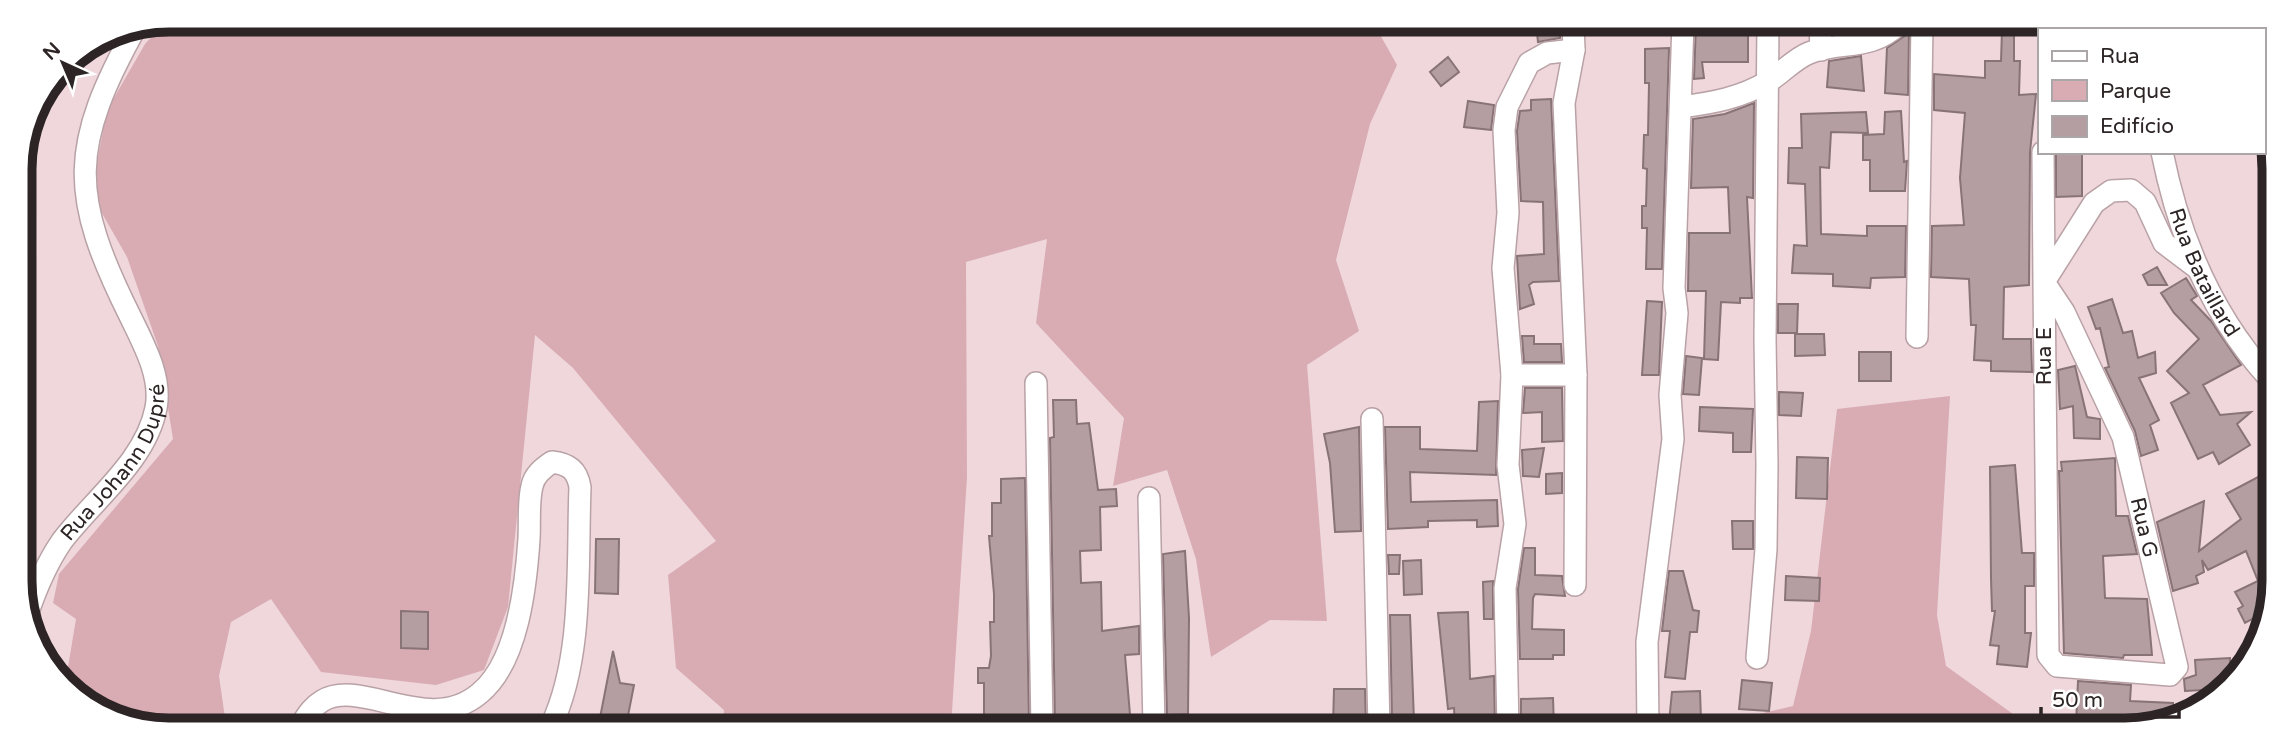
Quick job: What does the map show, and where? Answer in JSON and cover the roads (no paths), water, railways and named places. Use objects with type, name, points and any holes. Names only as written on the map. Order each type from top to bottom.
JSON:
[{"type":"street","points":[[1573,32],[1574,50],[1564,103],[1576,374],[1575,585]]},
{"type":"street","points":[[1648,717],[1647,642],[1673,439],[1670,395],[1677,313],[1674,288],[1682,32]]},
{"type":"street","points":[[1757,658],[1766,537],[1768,32]]},
{"type":"street","points":[[1820,32],[1821,50]]},
{"type":"street","points":[[1681,107],[1740,96],[1769,81],[1807,54],[1864,45],[1890,32]]},
{"type":"street","points":[[1917,337],[1922,32]]},
{"type":"street","name":"Rua Johann Dupré","points":[[33,598],[61,542],[135,456],[156,408],[156,384],[148,352],[95,239],[83,181],[84,156],[93,121],[132,36]]},
{"type":"street","points":[[1508,717],[1505,588],[1515,524],[1507,442],[1512,376],[1503,268],[1508,213],[1503,158],[1507,107],[1529,63],[1547,53],[1574,50]]},
{"type":"street","name":"Rua E","points":[[2043,154],[2048,655],[2057,666]]},
{"type":"street","name":"Rua Bataillard","points":[[2162,154],[2171,197],[2197,268],[2214,304],[2262,368]]},
{"type":"street","points":[[2044,282],[2094,203],[2111,191],[2132,190],[2145,202],[2164,243],[2197,268]]},
{"type":"street","name":"Rua G","points":[[2044,282],[2064,312],[2123,437],[2178,667],[2170,675],[2057,666]]},
{"type":"street","points":[[1512,376],[1576,374]]},
{"type":"street","points":[[1036,383],[1042,718]]},
{"type":"street","points":[[1372,419],[1379,717]]},
{"type":"street","points":[[306,718],[312,708],[324,699],[349,696],[443,711],[464,706],[483,691],[503,664],[518,621],[528,562],[532,484],[540,471],[552,462],[564,463],[575,471],[580,487],[572,657],[563,700],[555,718]]},
{"type":"street","points":[[1149,498],[1154,717]]}]
